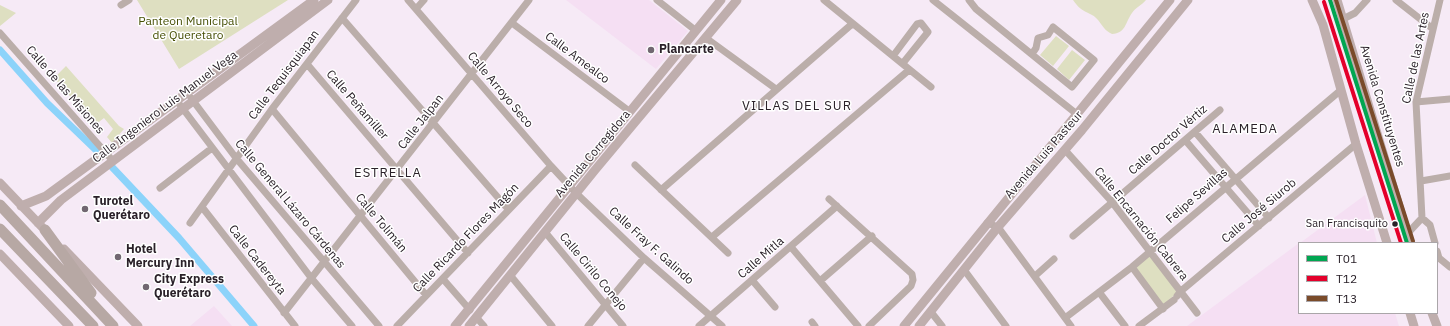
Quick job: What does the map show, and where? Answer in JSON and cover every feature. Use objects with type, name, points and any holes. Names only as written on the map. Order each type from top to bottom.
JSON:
[{"type":"highway","points":[[0,205],[114,326]]},
{"type":"highway","points":[[42,227],[114,326]]},
{"type":"highway","points":[[0,229],[93,326]]},
{"type":"main road","name":"Calle Ingeniero Luis Manuel Vega","points":[[190,97],[314,0]]},
{"type":"main road","name":"Calle Ingeniero Luis Manuel Vega","points":[[21,206],[46,196],[328,0]]},
{"type":"main road","name":"Avenida Corregidora","points":[[455,326],[470,310],[629,111],[721,0]]},
{"type":"main road","name":"Avenida Corregidora","points":[[469,326],[576,193],[737,0]]},
{"type":"main road","name":"Avenida Luis Pasteur","points":[[904,326],[1078,115],[1170,0]]},
{"type":"main road","name":"Avenida Luis Pasteur","points":[[920,326],[965,271],[998,227],[1065,150],[1188,0]]},
{"type":"main road","points":[[1312,0],[1323,25],[1356,144],[1387,242]]},
{"type":"main road","name":"Avenida Constituyentes","points":[[1337,0],[1410,242]]},
{"type":"main road","name":"Calle Ingeniero Luis Manuel Vega","points":[[42,227],[61,200],[113,161],[180,104]]},
{"type":"main road","points":[[0,183],[138,326]]},
{"type":"main road","points":[[1018,187],[1026,194]]},
{"type":"main road","points":[[0,254],[69,326]]},
{"type":"main road","points":[[1410,314],[1414,326]]},
{"type":"main road","points":[[1432,314],[1437,326]]},
{"type":"street","points":[[121,5],[129,0]]},
{"type":"street","name":"Calle Tequisquiapan","points":[[190,223],[272,109],[356,0]]},
{"type":"street","name":"Calle Arroyo Seco","points":[[408,0],[551,166],[570,184],[576,193]]},
{"type":"street","points":[[416,9],[424,0]]},
{"type":"street","name":"Calle Jalpan","points":[[284,313],[361,217],[529,0]]},
{"type":"street","points":[[657,0],[695,30]]},
{"type":"street","points":[[824,0],[931,87]]},
{"type":"street","points":[[934,0],[1078,115]]},
{"type":"street","points":[[969,0],[976,9],[1034,51],[1072,87],[1094,60],[1053,27],[1034,51]]},
{"type":"street","points":[[1343,19],[1355,13],[1367,0]]},
{"type":"street","points":[[1396,0],[1433,29]]},
{"type":"street","name":"Calle de las Artes","points":[[1422,218],[1416,102],[1440,0]]},
{"type":"street","points":[[342,18],[508,209]]},
{"type":"street","name":"Calle Amealco","points":[[512,23],[629,111]]},
{"type":"street","points":[[893,56],[916,24],[921,23],[928,32],[903,64]]},
{"type":"street","points":[[661,190],[852,24]]},
{"type":"street","name":"Calle de las Misiones","points":[[0,33],[113,161]]},
{"type":"street","points":[[706,38],[776,89]]},
{"type":"street","name":"Calle Peñamiller","points":[[307,64],[468,253]]},
{"type":"street","points":[[712,237],[909,70]]},
{"type":"street","name":"Felipe Sevillas","points":[[1065,318],[1132,267],[1234,178],[1341,90]]},
{"type":"street","name":"Calle General Lázaro Cárdenas","points":[[190,97],[236,158],[379,326]]},
{"type":"street","points":[[1416,102],[1450,99]]},
{"type":"street","name":"Calle General Lázaro Cárdenas","points":[[180,104],[312,279],[352,326]]},
{"type":"street","name":"Calle Tolimán","points":[[272,109],[426,295]]},
{"type":"street","name":"Calle Doctor Vértiz","points":[[1073,236],[1220,110]]},
{"type":"street","points":[[1195,132],[1269,218]]},
{"type":"street","points":[[1185,140],[1259,226]]},
{"type":"street","name":"Calle José Siurob","points":[[1139,326],[1163,309],[1356,144]]},
{"type":"street","points":[[160,188],[212,148]]},
{"type":"street","name":"Calle Encarnación Cabrera","points":[[1065,150],[1112,202],[1151,251],[1177,296],[1197,313]]},
{"type":"street","points":[[635,165],[728,253]]},
{"type":"street","name":"Calle Ricardo Flores Magón","points":[[397,326],[551,166]]},
{"type":"street","points":[[1421,181],[1450,176]]},
{"type":"street","name":"Calle Fray F. Galindo","points":[[576,193],[644,258],[722,326]]},
{"type":"street","points":[[829,199],[872,236],[912,274],[913,280],[911,286],[868,326]]},
{"type":"street","name":"Calle Mitla","points":[[699,326],[837,206]]},
{"type":"street","name":"Calle Cadereyta","points":[[202,207],[295,326]]},
{"type":"street","points":[[1407,234],[1422,218],[1430,225],[1435,242]]},
{"type":"street","points":[[987,224],[998,227],[1071,326]]},
{"type":"street","name":"Calle Cirilo Conejo","points":[[545,232],[624,326]]},
{"type":"street","points":[[820,281],[872,236]]},
{"type":"street","points":[[791,247],[858,326]]},
{"type":"street","points":[[1438,255],[1439,258],[1450,267]]},
{"type":"street","points":[[588,326],[644,258]]},
{"type":"street","points":[[1035,276],[1054,258]]},
{"type":"street","points":[[1132,267],[1163,309]]},
{"type":"street","points":[[965,271],[1006,326]]},
{"type":"street","points":[[510,275],[552,326]]},
{"type":"street","points":[[443,279],[470,310]]},
{"type":"street","points":[[752,280],[775,307]]},
{"type":"street","points":[[1099,292],[1125,326]]},
{"type":"street","points":[[931,312],[942,326]]},
{"type":"street","points":[[476,317],[484,326]]},
{"type":"shaded area","name":"Plancarte","points":[[566,0],[649,0],[688,31],[656,69]]},
{"type":"shaded area","points":[[1365,195],[1377,242],[1301,242]]},
{"type":"shaded area","points":[[1298,244],[1298,314],[1395,314],[1399,326],[1187,326]]},
{"type":"shaded area","points":[[214,306],[232,326],[190,326]]},
{"type":"green space","name":"Panteon Municipal de Queretaro","points":[[137,0],[288,0],[179,69]]},
{"type":"green space","points":[[1073,0],[1146,0],[1133,11],[1123,30],[1112,34],[1105,29],[1093,15],[1083,11]]},
{"type":"green space","points":[[0,5],[16,13],[0,26]]},
{"type":"green space","points":[[1056,36],[1069,46],[1053,66],[1040,55]]},
{"type":"green space","points":[[1072,50],[1085,60],[1069,80],[1057,69]]},
{"type":"green space","points":[[66,66],[119,126],[124,129],[112,143],[107,137],[113,129],[104,118],[95,125],[54,78]]},
{"type":"green space","points":[[1150,255],[1177,292],[1163,307],[1134,267]]},
{"type":"waterway","points":[[0,50],[47,103],[99,153]]},
{"type":"waterway","points":[[112,167],[179,238],[254,326]]},
{"type":"transit line","name":"T01","points":[[1330,0],[1407,242]]},
{"type":"transit line","name":"T13","points":[[1336,0],[1413,241]]},
{"type":"transit line","name":"T12","points":[[1324,2],[1401,242]]},
{"type":"place","name":"Plancarte","points":[[651,50]]},
{"type":"place","name":"Turotel Querétaro","points":[[85,209]]},
{"type":"place","name":"San Francisquito","points":[[1395,224]]},
{"type":"place","name":"Hotel Mercury Inn","points":[[118,257]]},
{"type":"place","name":"City Express Querétaro","points":[[146,287]]},
{"type":"district","name":"VILLAS DEL SUR","points":[[797,106]]},
{"type":"district","name":"ALAMEDA","points":[[1245,129]]},
{"type":"district","name":"ESTRELLA","points":[[388,173]]}]
